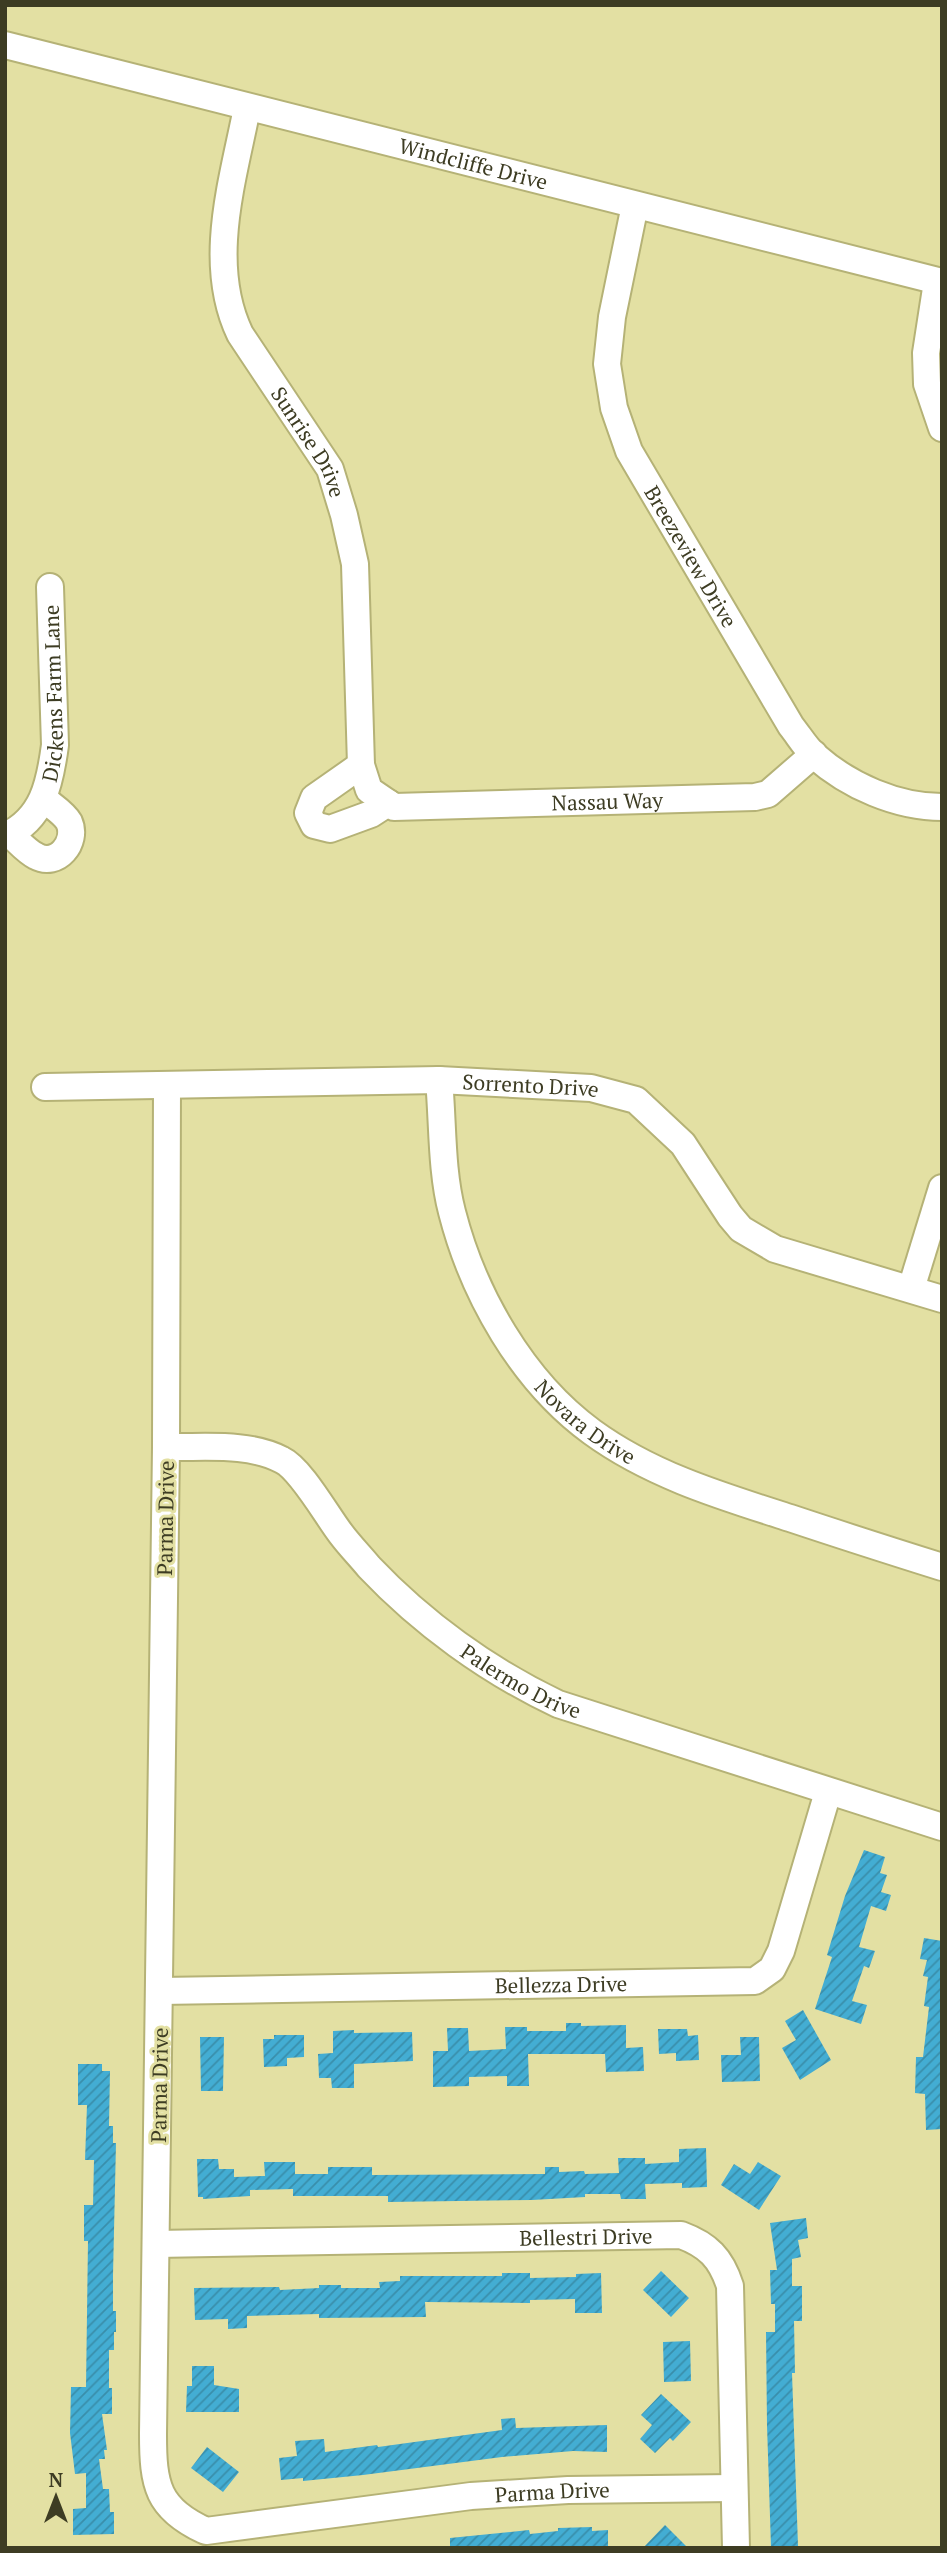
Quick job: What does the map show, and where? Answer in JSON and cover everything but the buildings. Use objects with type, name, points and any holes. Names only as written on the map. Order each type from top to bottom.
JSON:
[{"type":"street","name":"Windcliffe Drive","points":[[5,45],[939,282]]},
{"type":"street","name":"Sunrise Drive","points":[[247,108],[225,222],[226,291],[230,312],[240,334],[330,469],[355,564],[362,765],[379,796]]},
{"type":"street","name":"Breezeview Drive","points":[[635,205],[612,317],[607,364],[614,408],[635,463],[791,726],[814,754],[846,779],[873,792],[908,802],[942,807]]},
{"type":"street","points":[[939,282],[926,353],[927,384],[942,428]]},
{"type":"street","name":"Dickens Farm Lane","points":[[44,799],[66,817],[70,824],[71,841],[66,849],[52,858],[36,856],[7,835],[33,814],[44,799],[55,746],[50,587]]},
{"type":"street","name":"Nassau Way","points":[[379,796],[394,807],[755,797],[768,794],[814,754]]},
{"type":"street","points":[[362,765],[314,798],[308,813],[314,825],[330,829],[371,814],[379,796]]},
{"type":"street","name":"Sorrento Drive","points":[[45,1087],[439,1080],[591,1088],[636,1100],[683,1144],[730,1216],[741,1229],[758,1241],[775,1249],[942,1299]]},
{"type":"street","name":"Novara Drive","points":[[439,1080],[451,1209],[464,1252],[486,1302],[503,1332],[545,1389],[567,1412],[593,1433],[649,1467],[720,1495],[942,1567]]},
{"type":"street","name":"Parma Drive","points":[[167,1085],[166,1447],[153,2470],[162,2497],[185,2522],[206,2531],[471,2496],[568,2490],[733,2488]]},
{"type":"street","points":[[911,1289],[942,1188]]},
{"type":"street","name":"Palermo Drive","points":[[166,1447],[248,1449],[285,1461],[296,1471],[344,1537],[379,1576],[450,1638],[519,1685],[558,1704],[942,1827]]},
{"type":"street","name":"Bellezza Drive","points":[[160,1991],[755,1981],[772,1969],[781,1951],[828,1792]]},
{"type":"street","name":"Bellestri Drive","points":[[156,2244],[681,2235],[699,2241],[720,2260],[730,2286],[736,2548]]}]
